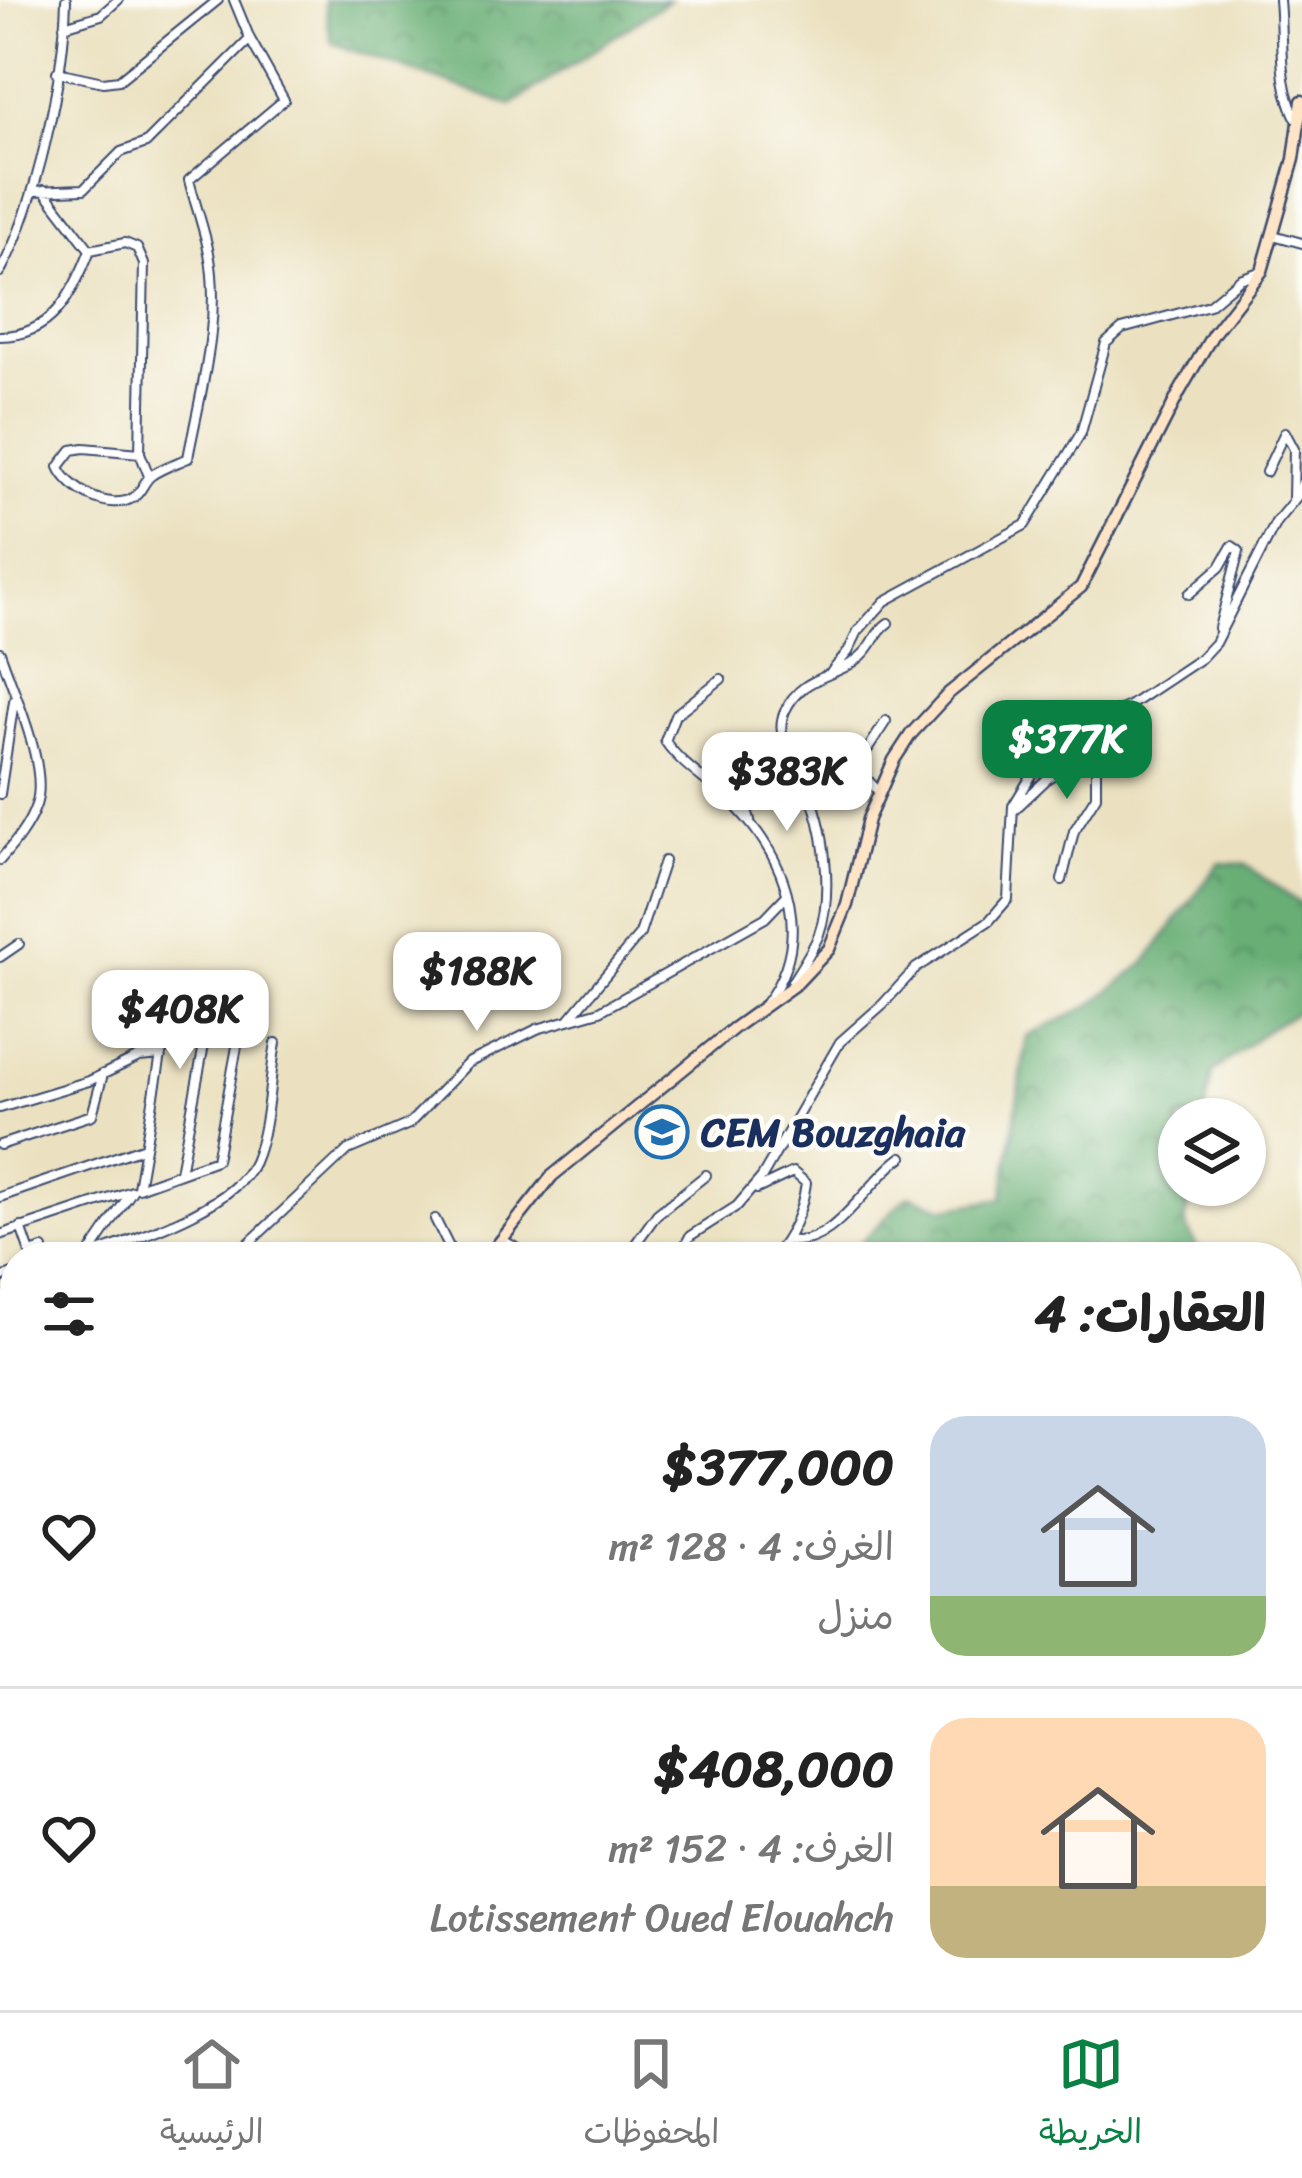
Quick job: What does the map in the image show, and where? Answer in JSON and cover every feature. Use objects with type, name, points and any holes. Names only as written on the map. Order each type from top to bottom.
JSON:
[{"type":"street","points":[[0,272],[39,190],[66,0]]},
{"type":"street","points":[[64,26],[101,15],[118,0]]},
{"type":"street","points":[[57,72],[103,82],[119,80],[218,0]]},
{"type":"street","points":[[140,453],[84,448],[72,451],[59,467],[70,486],[112,500],[135,496],[149,476],[188,458],[207,359],[210,256],[189,180],[284,100],[234,0]]},
{"type":"street","points":[[1280,0],[1282,68],[1300,124]]},
{"type":"street","points":[[39,190],[84,189],[121,152],[146,143],[250,39]]},
{"type":"street","points":[[499,1242],[552,1176],[789,989],[829,950],[847,905],[878,791],[910,734],[949,693],[1082,587],[1180,391],[1214,334],[1262,271],[1302,101]]},
{"type":"street","points":[[39,190],[90,250]]},
{"type":"street","points":[[1273,235],[1302,243]]},
{"type":"street","points":[[90,250],[125,243],[137,248],[144,264],[140,453],[149,476]]},
{"type":"street","points":[[0,336],[25,336],[57,314],[90,250]]},
{"type":"street","points":[[832,671],[885,601],[1025,525],[1081,433],[1106,343],[1122,329],[1208,305],[1240,279],[1262,271]]},
{"type":"street","points":[[1266,472],[1285,432],[1294,448],[1294,500]]},
{"type":"street","points":[[687,1242],[750,1192],[791,1133],[840,1042],[916,968],[989,921],[1008,899],[1012,811],[1032,776],[1088,724],[1129,706],[1215,644],[1276,522],[1302,483]]},
{"type":"street","points":[[1190,594],[1220,567],[1232,545],[1236,547],[1239,551],[1215,644]]},
{"type":"street","points":[[789,989],[818,936],[825,881],[815,805],[780,726],[785,709],[802,688],[865,653],[887,623]]},
{"type":"street","points":[[0,652],[34,743],[38,802],[18,840],[0,860]]},
{"type":"street","points":[[721,679],[675,715],[664,741],[767,844],[787,895],[794,923],[784,979],[761,1009]]},
{"type":"street","points":[[0,794],[15,697]]},
{"type":"street","points":[[878,791],[866,778],[866,752],[886,721]]},
{"type":"street","points":[[1012,811],[1046,780],[1096,744],[1105,744],[1096,760],[1096,796],[1074,832],[1063,880]]},
{"type":"street","points":[[753,827],[740,786],[747,784],[760,799]]},
{"type":"street","points":[[569,1019],[640,934],[664,861]]},
{"type":"street","points":[[250,1242],[348,1150],[409,1124],[468,1063],[537,1029],[600,1011],[765,918],[787,895]]},
{"type":"street","points":[[0,957],[20,944]]},
{"type":"street","points":[[98,1242],[135,1190],[168,1028]]},
{"type":"street","points":[[180,1173],[206,1034]]},
{"type":"street","points":[[0,1235],[216,1160],[238,1041]]},
{"type":"street","points":[[126,1242],[165,1227],[236,1187],[257,1156],[276,1043]]},
{"type":"street","points":[[0,1108],[140,1057],[161,1055]]},
{"type":"street","points":[[0,1145],[92,1115],[103,1074]]},
{"type":"street","points":[[0,1197],[145,1147]]},
{"type":"street","points":[[750,1192],[793,1172],[806,1184],[788,1240],[814,1240],[902,1157]]},
{"type":"street","points":[[637,1242],[657,1214],[706,1175]]},
{"type":"street","points":[[435,1219],[446,1242]]},
{"type":"street","points":[[21,1227],[26,1242]]},
{"type":"street","points":[[501,1239],[506,1242]]},
{"type":"green space","points":[[324,0],[669,0],[511,105],[332,43]]},
{"type":"green space","points":[[1219,863],[1244,864],[1302,905],[1302,1009],[1267,1029],[1212,1073],[1208,1098],[1158,1098],[1158,1206],[1188,1206],[1185,1224],[1194,1242],[861,1242],[908,1195],[946,1208],[1003,1198],[1027,1036],[1090,1006],[1145,963]]},
{"type":"place","name":"CEM Bouzghaia","points":[[662,1132]]}]
